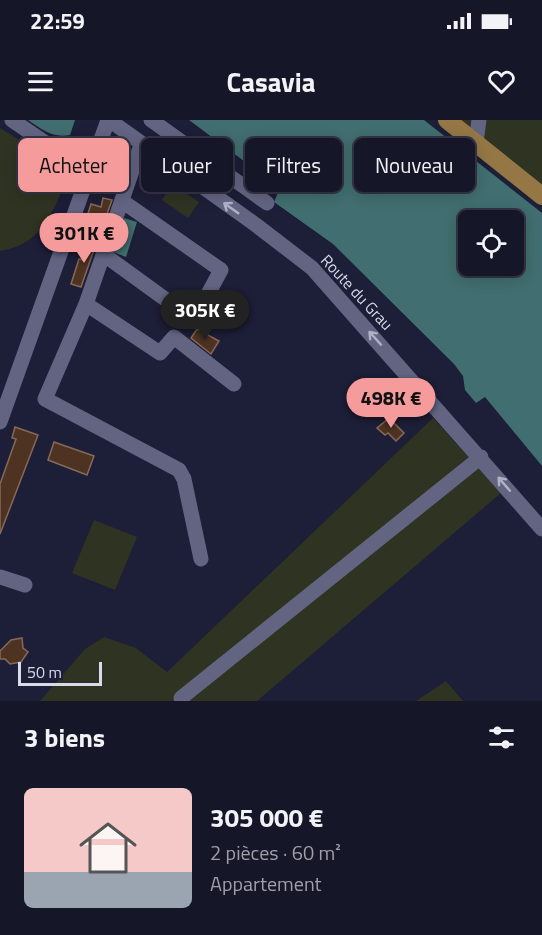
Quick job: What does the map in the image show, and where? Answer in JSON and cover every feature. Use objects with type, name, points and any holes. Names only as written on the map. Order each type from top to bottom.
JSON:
[{"type":"main road","points":[[447,120],[542,196]]},
{"type":"street","points":[[12,120],[38,138]]},
{"type":"street","points":[[101,138],[108,120]]},
{"type":"street","name":"Route du Grau","points":[[108,120],[141,145]]},
{"type":"street","points":[[151,120],[267,203]]},
{"type":"street","points":[[476,142],[479,120]]},
{"type":"street","points":[[141,145],[86,304],[45,399],[179,470],[184,479],[201,559]]},
{"type":"street","points":[[0,422],[81,192]]},
{"type":"street","name":"Route du Grau","points":[[209,192],[312,268],[481,457],[542,529]]},
{"type":"street","points":[[103,254],[194,320],[221,270],[122,201]]},
{"type":"street","points":[[86,304],[160,353],[174,337],[234,384]]},
{"type":"street","points":[[181,698],[481,457]]},
{"type":"street","points":[[0,577],[25,585]]},
{"type":"shaded area","points":[[28,120],[75,120],[70,135],[64,136],[48,132]]},
{"type":"shaded area","points":[[189,120],[424,120],[447,138],[354,138],[354,192],[475,192],[475,160],[542,213],[542,466],[485,397],[476,403],[465,390],[463,376],[454,364],[333,244],[274,202],[278,192],[342,192],[342,138],[245,138],[245,162],[233,153],[233,138],[213,138]]},
{"type":"shaded area","points":[[458,120],[542,120],[542,185]]},
{"type":"shaded area","points":[[0,128],[18,139],[18,192],[61,192],[53,211],[38,233],[15,247],[0,251]]},
{"type":"shaded area","points":[[167,192],[184,192],[199,202],[188,218],[162,200]]},
{"type":"shaded area","points":[[124,218],[137,222],[126,257],[113,252]]},
{"type":"shaded area","points":[[433,418],[501,493],[257,701],[40,701],[85,649],[104,637],[136,648],[167,672]]},
{"type":"shaded area","points":[[94,520],[137,537],[115,590],[72,573]]},
{"type":"shaded area","points":[[446,681],[463,701],[416,701]]},
{"type":"building","points":[[103,198],[112,200],[103,225],[86,220],[91,204],[101,207]]},
{"type":"building","points":[[88,238],[97,241],[81,287],[71,284],[79,259],[83,260]]},
{"type":"building","points":[[197,329],[219,341],[211,354],[191,338]]},
{"type":"building","points":[[389,418],[404,433],[396,441],[388,433],[385,435],[377,428]]},
{"type":"building","points":[[15,427],[38,435],[0,534],[0,484],[16,439],[12,438]]},
{"type":"building","points":[[54,442],[94,456],[87,475],[48,460]]},
{"type":"building","points":[[22,638],[23,648],[28,652],[21,662],[10,664],[5,659],[0,659],[0,651],[11,640]]}]
